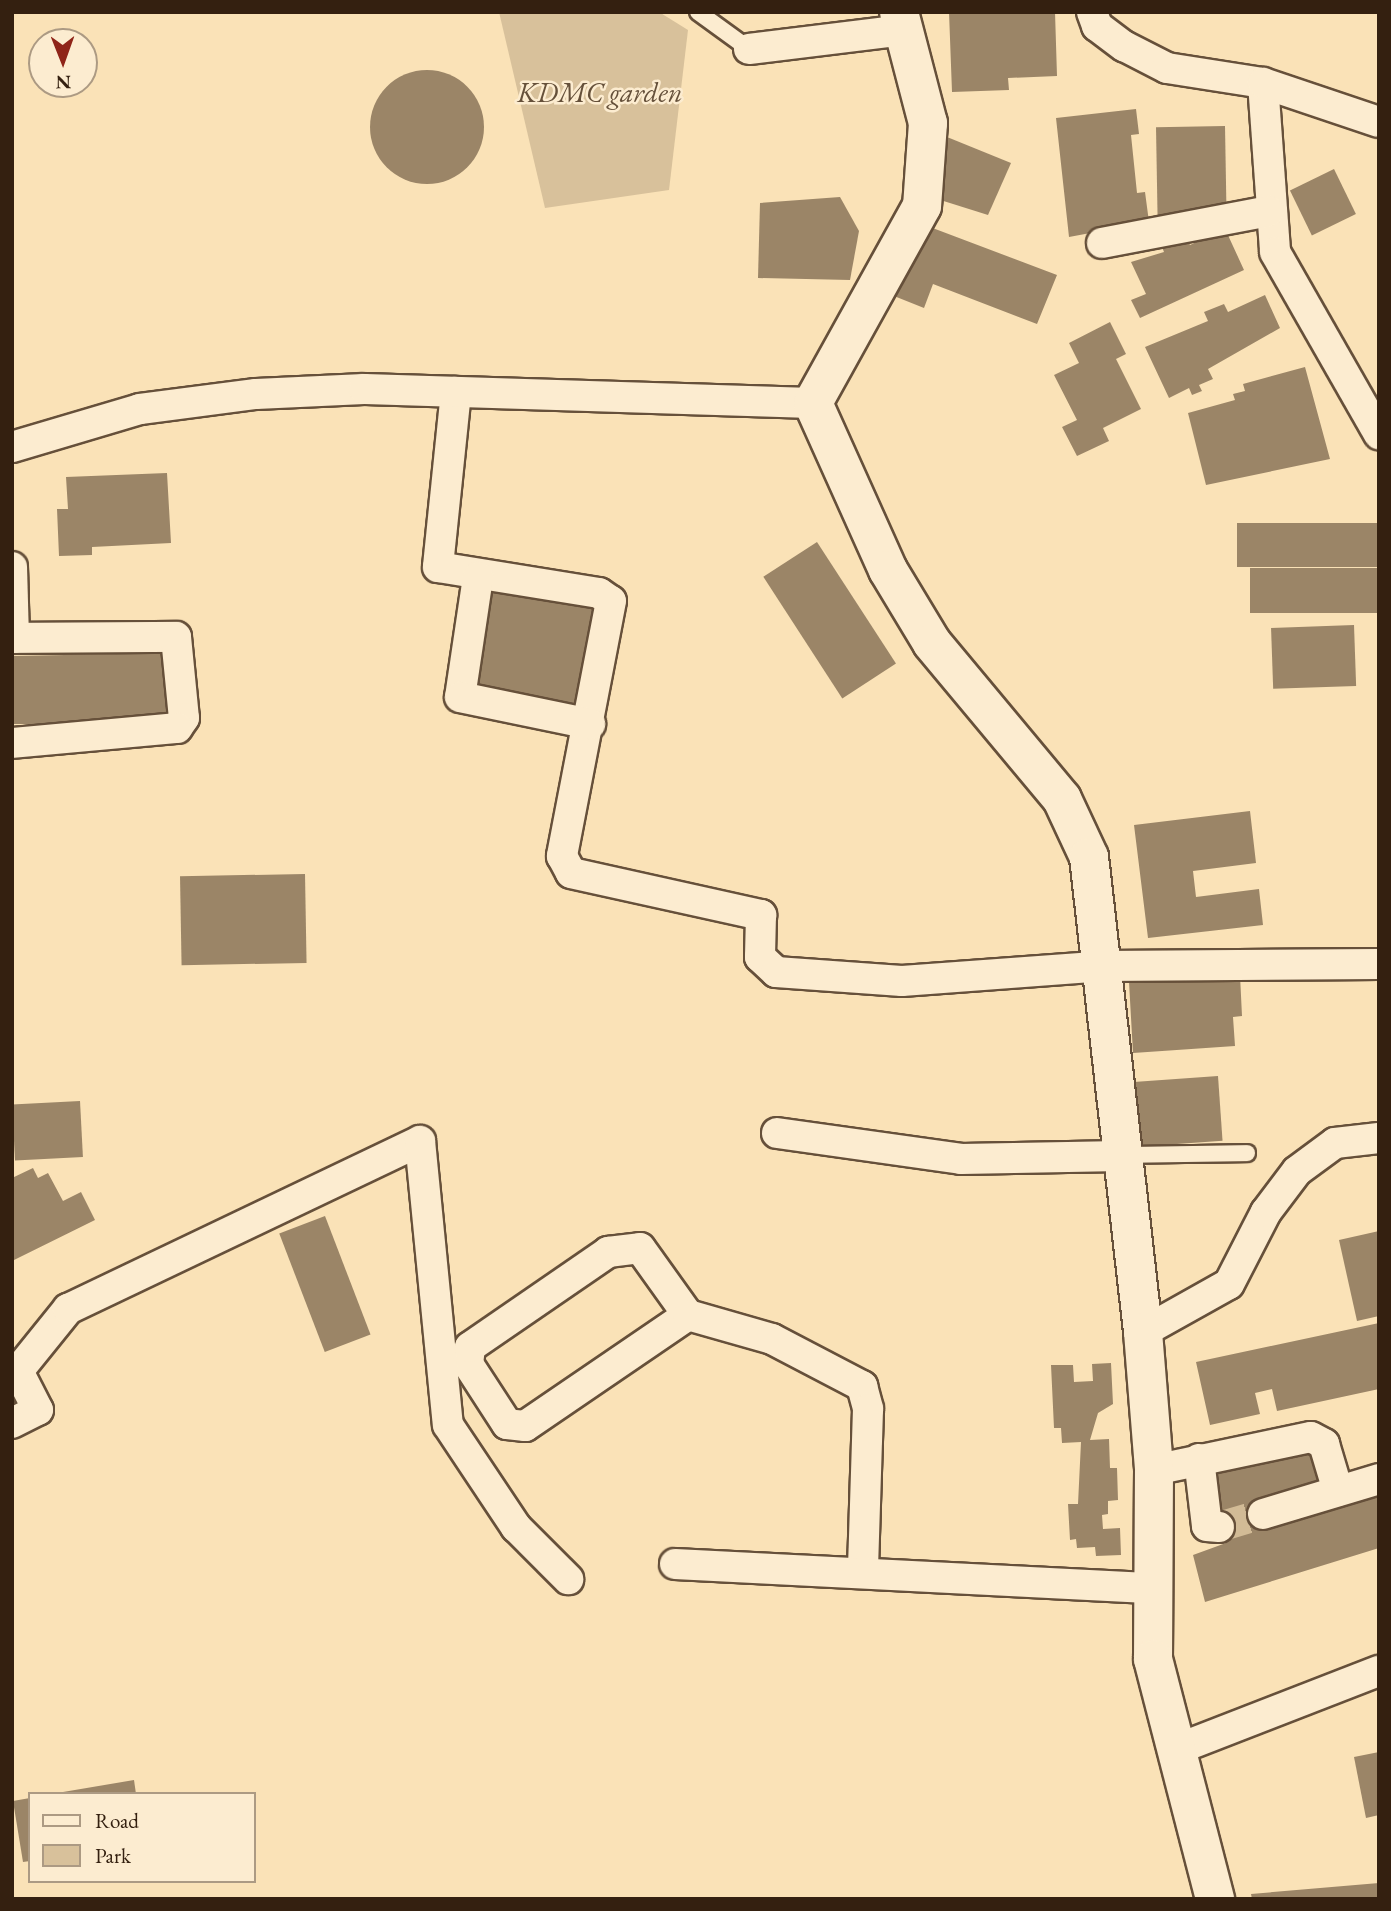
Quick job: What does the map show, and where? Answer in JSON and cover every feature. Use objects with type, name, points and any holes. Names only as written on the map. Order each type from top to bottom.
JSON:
[{"type":"street","points":[[1092,12],[1097,26],[1124,46],[1167,68],[1263,83],[1379,122]]},
{"type":"street","points":[[749,49],[902,21],[928,123],[922,206],[813,403]]},
{"type":"street","points":[[1263,83],[1269,211],[1287,277],[1379,435]]},
{"type":"street","points":[[1102,243],[1269,211]]},
{"type":"street","points":[[12,447],[140,409],[256,394],[456,392],[813,403]]},
{"type":"street","points":[[456,392],[435,557],[444,572],[599,593],[611,601],[562,866],[571,873],[761,915],[760,957],[766,967],[902,981],[1104,966],[1379,964]]},
{"type":"street","points":[[813,403],[888,570],[932,643],[1080,828],[1104,966],[1121,1156],[1143,1332],[1154,1470],[1153,1659],[1180,1748],[1215,1899]]},
{"type":"street","points":[[12,567],[13,638],[176,637],[184,718],[177,728],[12,743]]},
{"type":"street","points":[[478,577],[460,697],[590,724]]},
{"type":"street","points":[[777,1133],[961,1159],[1121,1156]]},
{"type":"street","points":[[1143,1332],[1229,1284],[1266,1212],[1297,1171],[1335,1143],[1379,1138]]},
{"type":"street","points":[[12,1423],[38,1410],[18,1371],[68,1309],[420,1140],[448,1425],[516,1527],[568,1579]]},
{"type":"street","points":[[688,1315],[525,1426],[507,1424],[468,1364],[470,1347],[623,1245],[651,1255],[688,1315],[772,1339],[862,1386],[868,1409],[863,1570]]},
{"type":"street","points":[[1154,1470],[1311,1437],[1324,1444],[1338,1492]]},
{"type":"street","points":[[1199,1459],[1207,1525],[1219,1527]]},
{"type":"street","points":[[1264,1514],[1379,1479]]},
{"type":"street","points":[[676,1564],[863,1570],[1152,1588]]},
{"type":"street","points":[[1180,1748],[1379,1671]]},
{"type":"lane","points":[[698,12],[749,49]]},
{"type":"lane","points":[[1121,1156],[1247,1153]]},
{"type":"green space","name":"KDMC garden","points":[[499,12],[659,12],[688,30],[669,190],[545,208]]},
{"type":"building","points":[[949,12],[1055,12],[1057,76],[1008,78],[1009,90],[952,92]]},
{"type":"building","points":[[427,70],[449,75],[467,87],[479,105],[484,127],[479,149],[467,167],[449,179],[427,184],[405,179],[387,167],[375,149],[370,127],[375,105],[387,87],[405,75]]},
{"type":"building","points":[[1136,109],[1139,134],[1131,135],[1137,193],[1145,192],[1149,222],[1069,237],[1056,118]]},
{"type":"building","points":[[1225,126],[1227,217],[1158,218],[1156,127]]},
{"type":"building","points":[[947,137],[1011,163],[988,215],[934,198]]},
{"type":"building","points":[[1334,169],[1356,214],[1312,235],[1290,190]]},
{"type":"building","points":[[840,197],[859,231],[850,280],[758,278],[760,203]]},
{"type":"building","points":[[1215,223],[1221,236],[1227,233],[1244,270],[1140,318],[1131,300],[1146,294],[1131,262],[1164,252],[1162,247],[1186,237],[1190,245],[1209,236]]},
{"type":"building","points":[[922,224],[1057,275],[1037,324],[933,284],[924,308],[894,296]]},
{"type":"building","points":[[1265,295],[1280,328],[1208,369],[1213,379],[1199,385],[1202,391],[1192,395],[1189,388],[1169,398],[1145,347],[1208,321],[1204,312],[1224,304],[1228,312]]},
{"type":"building","points":[[1110,322],[1126,354],[1116,359],[1141,409],[1103,428],[1109,441],[1077,456],[1062,427],[1077,420],[1054,375],[1079,363],[1069,343]]},
{"type":"building","points":[[1305,367],[1330,459],[1206,485],[1188,413],[1235,400],[1233,394],[1245,391],[1243,384]]},
{"type":"building","points":[[167,473],[171,543],[92,547],[92,555],[59,556],[57,509],[68,509],[66,477]]},
{"type":"building","points":[[1237,523],[1379,523],[1379,567],[1237,567]]},
{"type":"building","points":[[817,542],[896,664],[842,698],[763,577]]},
{"type":"building","points":[[1250,568],[1379,568],[1379,613],[1250,613]]},
{"type":"building","points":[[486,582],[603,605],[582,714],[465,691]]},
{"type":"building","points":[[1354,625],[1356,686],[1273,689],[1271,628]]},
{"type":"building","points":[[171,653],[165,683],[173,683],[173,721],[28,731],[28,724],[12,724],[12,656]]},
{"type":"building","points":[[1250,811],[1256,863],[1193,871],[1196,897],[1259,889],[1263,925],[1148,938],[1134,825]]},
{"type":"building","points":[[305,874],[307,963],[182,965],[180,876]]},
{"type":"building","points":[[1240,975],[1242,1016],[1233,1017],[1235,1046],[1133,1053],[1129,982]]},
{"type":"building","points":[[1218,1076],[1223,1141],[1135,1147],[1130,1082]]},
{"type":"building","points":[[80,1101],[83,1157],[15,1160],[12,1105]]},
{"type":"building","points":[[33,1168],[38,1178],[48,1173],[63,1201],[81,1192],[95,1220],[12,1261],[12,1178]]},
{"type":"building","points":[[325,1216],[371,1335],[325,1352],[279,1234]]},
{"type":"building","points":[[1379,1231],[1379,1316],[1357,1321],[1339,1240]]},
{"type":"building","points":[[1379,1323],[1379,1389],[1277,1411],[1272,1389],[1255,1393],[1260,1414],[1210,1425],[1196,1362]]},
{"type":"building","points":[[1111,1363],[1113,1404],[1098,1413],[1090,1440],[1109,1439],[1110,1468],[1117,1468],[1118,1500],[1108,1501],[1108,1514],[1102,1515],[1103,1529],[1120,1528],[1121,1555],[1096,1556],[1095,1547],[1077,1548],[1076,1539],[1070,1540],[1068,1504],[1078,1504],[1081,1442],[1062,1443],[1061,1428],[1054,1428],[1051,1365],[1073,1365],[1074,1382],[1093,1381],[1092,1364]]},
{"type":"building","points":[[1313,1440],[1324,1479],[1294,1491],[1379,1487],[1379,1548],[1205,1602],[1193,1555],[1226,1543],[1207,1471]]},
{"type":"building","points":[[1379,1752],[1379,1815],[1366,1818],[1354,1757]]},
{"type":"building","points":[[134,1780],[136,1792],[63,1792]]},
{"type":"building","points":[[28,1798],[28,1861],[23,1862],[13,1801]]},
{"type":"building","points":[[1379,1883],[1379,1899],[1252,1899],[1251,1894]]},
{"type":"tunnel","points":[[1219,1527],[1263,1514]]}]
